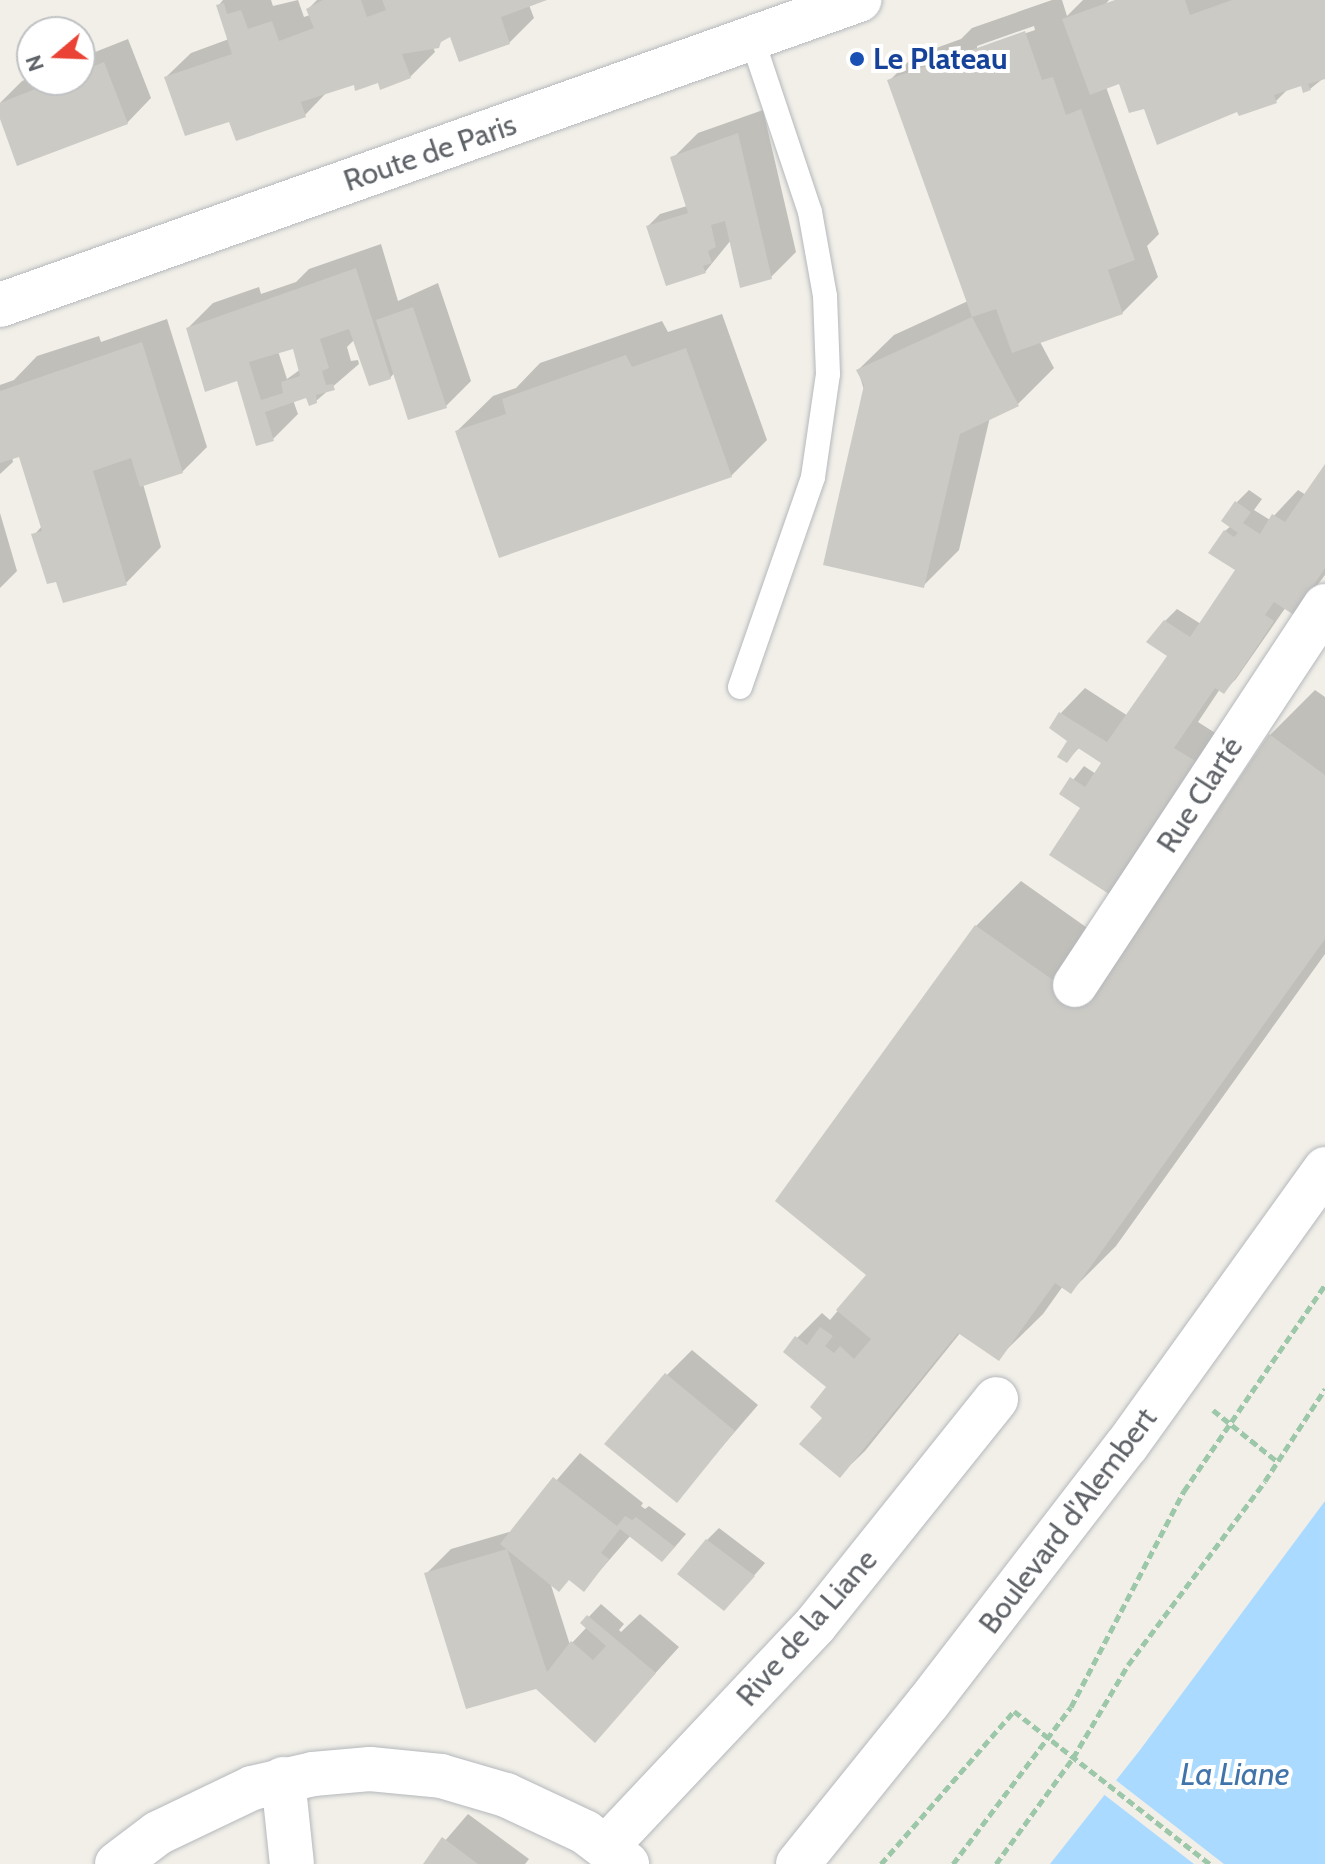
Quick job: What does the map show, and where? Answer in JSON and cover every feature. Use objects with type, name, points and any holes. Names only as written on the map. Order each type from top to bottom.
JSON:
[{"type":"street","name":"Route de Paris","points":[[0,305],[859,0]]},
{"type":"street","name":"Rue Clarté","points":[[1075,985],[1325,606]]},
{"type":"street","name":"Boulevard d'Alembert","points":[[798,1864],[928,1703],[1127,1445],[1325,1169]]},
{"type":"street","name":"Rive de la Liane","points":[[616,1855],[816,1624],[996,1399]]},
{"type":"street","points":[[117,1864],[158,1833],[222,1800],[283,1779],[370,1769],[441,1776],[534,1806],[616,1855]]},
{"type":"street","points":[[283,1779],[292,1864]]},
{"type":"lane","points":[[740,687],[813,477],[828,374],[825,296],[810,212],[752,39]]},
{"type":"path","points":[[953,1864],[1050,1739],[1071,1707],[1184,1491],[1228,1422],[1325,1285]]},
{"type":"path","points":[[996,1864],[1073,1758],[1128,1665],[1278,1462],[1325,1389]]},
{"type":"path","points":[[1207,1405],[1278,1462]]},
{"type":"path","points":[[881,1864],[1014,1711],[1210,1864]]},
{"type":"water","name":"La Liane","points":[[1325,1501],[1325,1864],[1050,1864],[1140,1750]]},
{"type":"pier","points":[[1113,1778],[1224,1864],[1194,1864],[1102,1793]]},
{"type":"building","points":[[323,0],[361,0],[367,17],[386,10],[382,0],[547,0],[501,17],[510,44],[459,62],[450,37],[441,42],[439,48],[402,54],[411,78],[380,90],[378,83],[355,91],[354,85],[301,102],[306,117],[236,141],[229,122],[185,136],[164,77],[232,54],[216,5],[224,3],[227,14],[241,10],[248,29],[272,21],[279,41],[314,28],[306,9]]},
{"type":"building","points":[[1115,0],[1185,0],[1190,15],[1232,0],[1325,0],[1325,79],[1308,84],[1311,90],[1303,93],[1301,86],[1274,95],[1277,103],[1239,116],[1237,112],[1157,145],[1144,109],[1129,113],[1119,84],[1090,95],[1062,19]]},
{"type":"building","points":[[1025,31],[1042,80],[1053,77],[1066,115],[1081,109],[1135,260],[1108,270],[1123,314],[1012,353],[996,309],[972,317],[887,80]]},
{"type":"building","points":[[104,62],[128,124],[17,166],[0,119],[0,103],[18,96],[96,96],[96,65]]},
{"type":"building","points":[[738,133],[772,279],[740,288],[725,221],[711,225],[716,247],[708,251],[712,263],[703,266],[706,273],[666,286],[646,226],[688,213],[670,157]]},
{"type":"building","points":[[356,268],[391,379],[369,386],[349,329],[320,339],[329,368],[322,371],[326,385],[333,384],[335,390],[316,395],[317,403],[309,406],[306,398],[265,412],[274,441],[256,446],[237,381],[205,392],[186,328]],"holes":[[[293,349],[300,376],[281,382],[283,393],[261,400],[249,362]]]},
{"type":"building","points":[[413,307],[447,408],[408,420],[376,320]]},
{"type":"building","points":[[972,317],[1019,406],[960,434],[924,588],[823,565],[864,385],[856,370]]},
{"type":"building","points":[[142,342],[183,473],[140,487],[131,458],[93,471],[127,585],[63,603],[56,582],[47,584],[31,534],[42,531],[19,457],[0,463],[0,391]]},
{"type":"building","points":[[686,348],[732,477],[499,558],[455,431],[506,414],[502,399],[626,355],[632,367]]},
{"type":"building","points":[[1325,464],[1325,568],[1294,615],[1274,602],[1265,615],[1274,621],[1244,666],[1224,694],[1215,688],[1174,748],[1197,762],[1109,894],[1049,855],[1080,808],[1059,794],[1070,777],[1085,787],[1101,763],[1078,748],[1067,763],[1057,757],[1067,741],[1049,728],[1059,712],[1107,742],[1167,656],[1146,642],[1164,620],[1190,637],[1235,570],[1208,553],[1224,530],[1234,537],[1238,533],[1221,521],[1235,501],[1251,512],[1243,523],[1260,534],[1272,514],[1285,522]]},
{"type":"building","points":[[1269,734],[1325,775],[1325,939],[1071,1294],[1055,1283],[999,1361],[958,1333],[840,1478],[799,1444],[822,1418],[810,1407],[826,1387],[783,1352],[795,1336],[807,1345],[820,1327],[833,1336],[825,1346],[834,1353],[840,1346],[854,1359],[871,1339],[836,1310],[866,1275],[775,1201],[975,925],[1087,1004]]},
{"type":"building","points":[[665,1373],[735,1431],[677,1503],[604,1444]]},
{"type":"building","points":[[553,1477],[617,1526],[625,1516],[632,1520],[636,1517],[675,1547],[662,1562],[620,1529],[601,1553],[609,1559],[584,1592],[569,1580],[559,1592],[500,1544]]},
{"type":"building","points":[[706,1539],[755,1576],[724,1611],[677,1574]]},
{"type":"building","points":[[507,1549],[547,1672],[571,1641],[593,1660],[606,1646],[580,1623],[587,1615],[656,1673],[595,1743],[536,1689],[466,1709],[424,1573]]},
{"type":"building","points":[[442,1837],[478,1864],[423,1864]]},
{"type":"place","name":"Le Plateau","points":[[857,59]]}]
